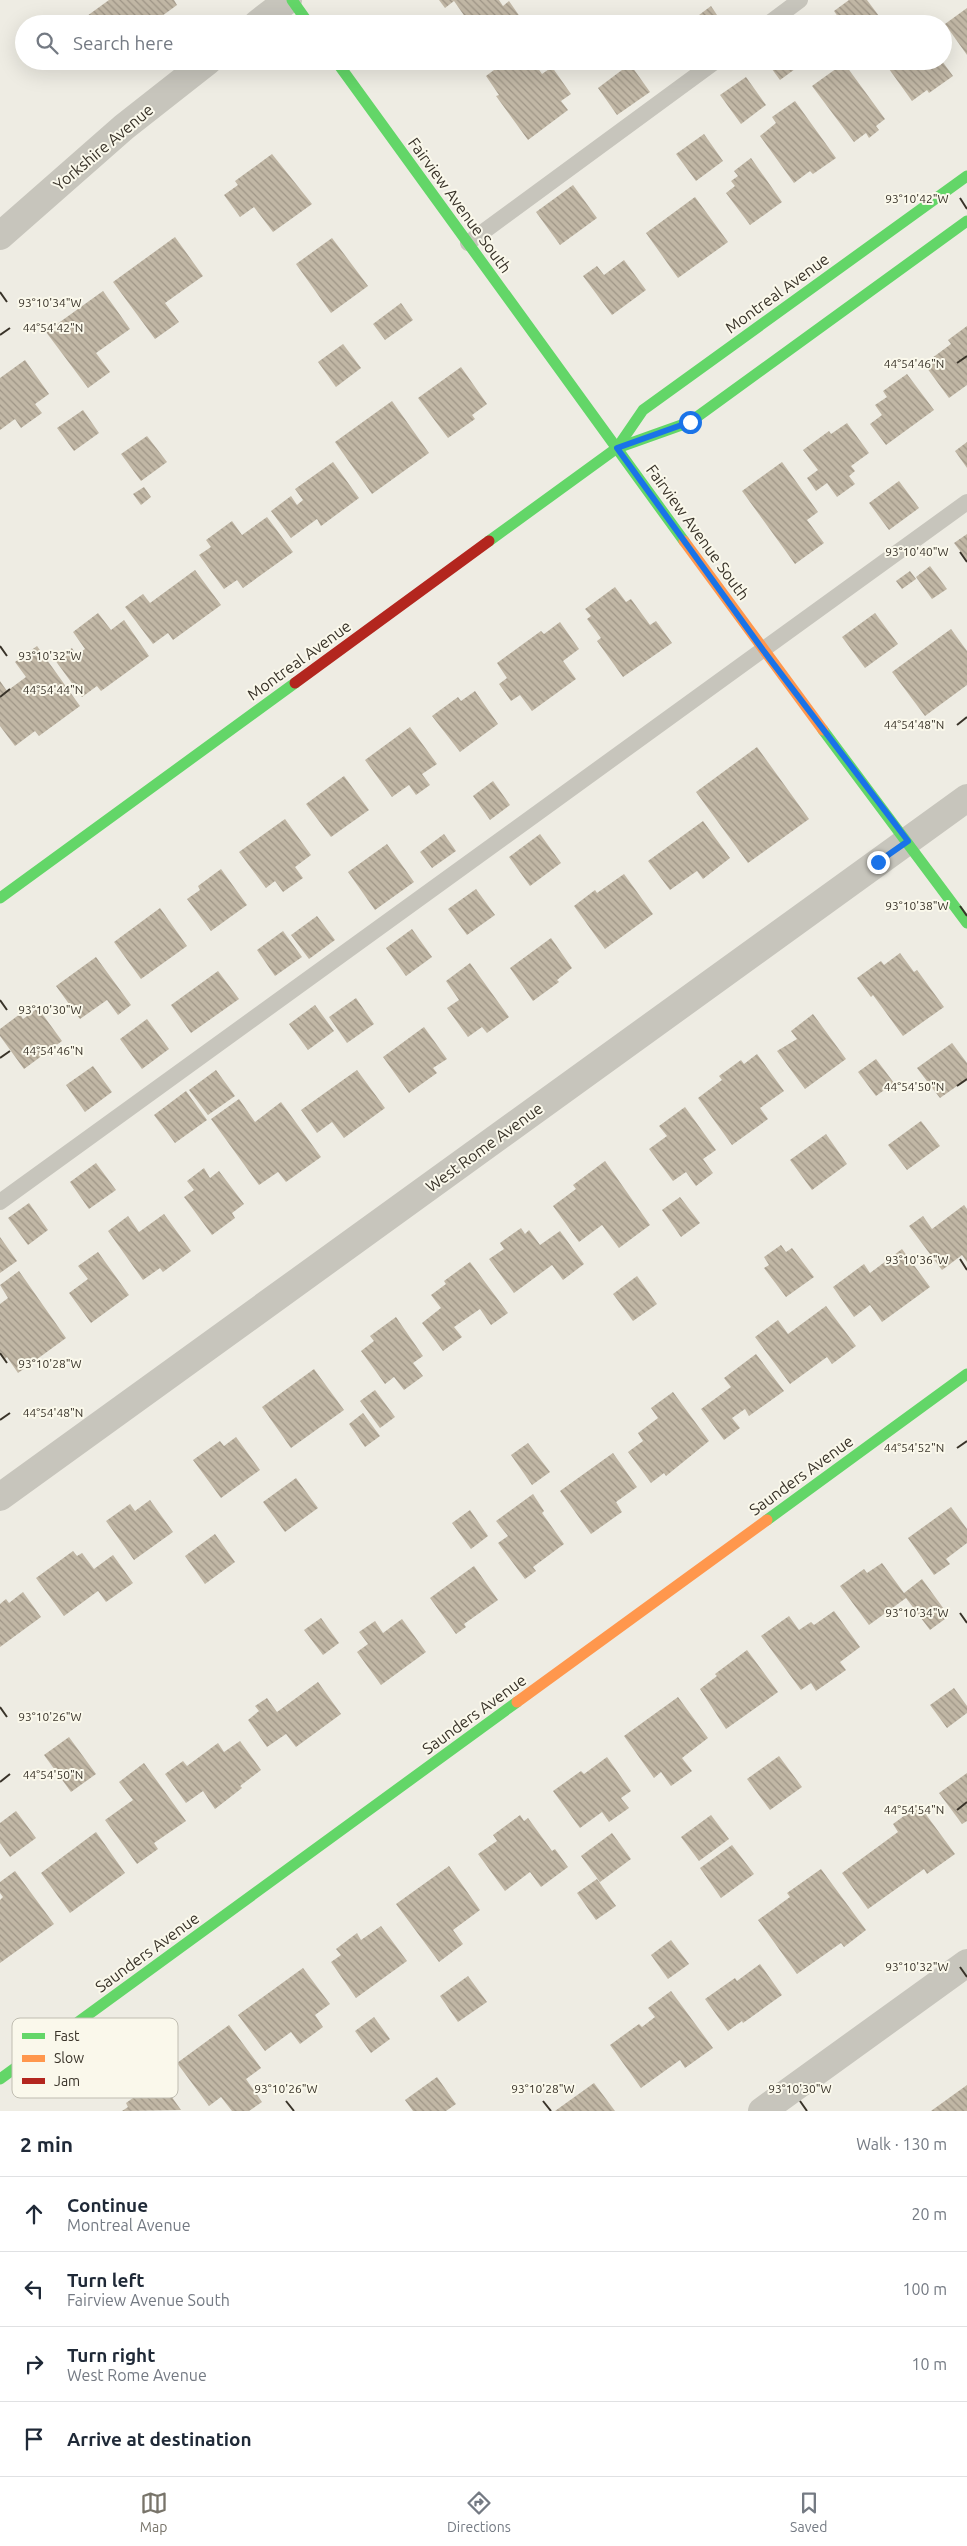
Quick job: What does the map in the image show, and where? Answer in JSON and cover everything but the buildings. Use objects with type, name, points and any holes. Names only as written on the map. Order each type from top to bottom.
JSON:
[{"type":"street","points":[[268,15],[288,0]]},
{"type":"street","points":[[292,0],[303,15]]},
{"type":"street","name":"Yorkshire Avenue","points":[[0,236],[124,127],[197,70]]},
{"type":"street","name":"Fairview Avenue South","points":[[343,70],[763,650],[908,841],[967,923]]},
{"type":"street","name":"Montreal Avenue","points":[[617,448],[643,410],[967,176]]},
{"type":"street","name":"Montreal Avenue","points":[[0,898],[617,448],[690,422],[967,221]]},
{"type":"street","name":"West Rome Avenue","points":[[0,1497],[967,798]]},
{"type":"street","name":"Saunders Avenue","points":[[84,2018],[967,1374]]},
{"type":"street","points":[[762,2111],[967,1963]]},
{"type":"street","name":"Saunders Avenue","points":[[0,2079],[12,2070]]},
{"type":"lane","points":[[780,15],[800,0]]},
{"type":"lane","points":[[468,243],[704,70]]},
{"type":"lane","points":[[0,1202],[967,502]]},
{"type":"traffic: fast","points":[[292,0],[303,15]]},
{"type":"traffic: fast","points":[[343,70],[684,541]]},
{"type":"traffic: fast","points":[[617,448],[643,410],[967,176]]},
{"type":"traffic: fast","points":[[489,541],[617,448],[690,422],[967,221]]},
{"type":"traffic: fast","points":[[0,898],[295,683]]},
{"type":"traffic: fast","points":[[823,730],[967,923]]},
{"type":"traffic: fast","points":[[767,1520],[967,1374]]},
{"type":"traffic: fast","points":[[84,2018],[517,1702]]},
{"type":"traffic: fast","points":[[0,2079],[12,2070]]},
{"type":"traffic: slow","points":[[684,541],[823,730]]},
{"type":"traffic: slow","points":[[517,1702],[767,1520]]},
{"type":"traffic: jam","points":[[295,683],[489,541]]},
{"type":"route","points":[[690,422],[662,434],[617,448],[763,650],[908,841],[878,862]]}]
